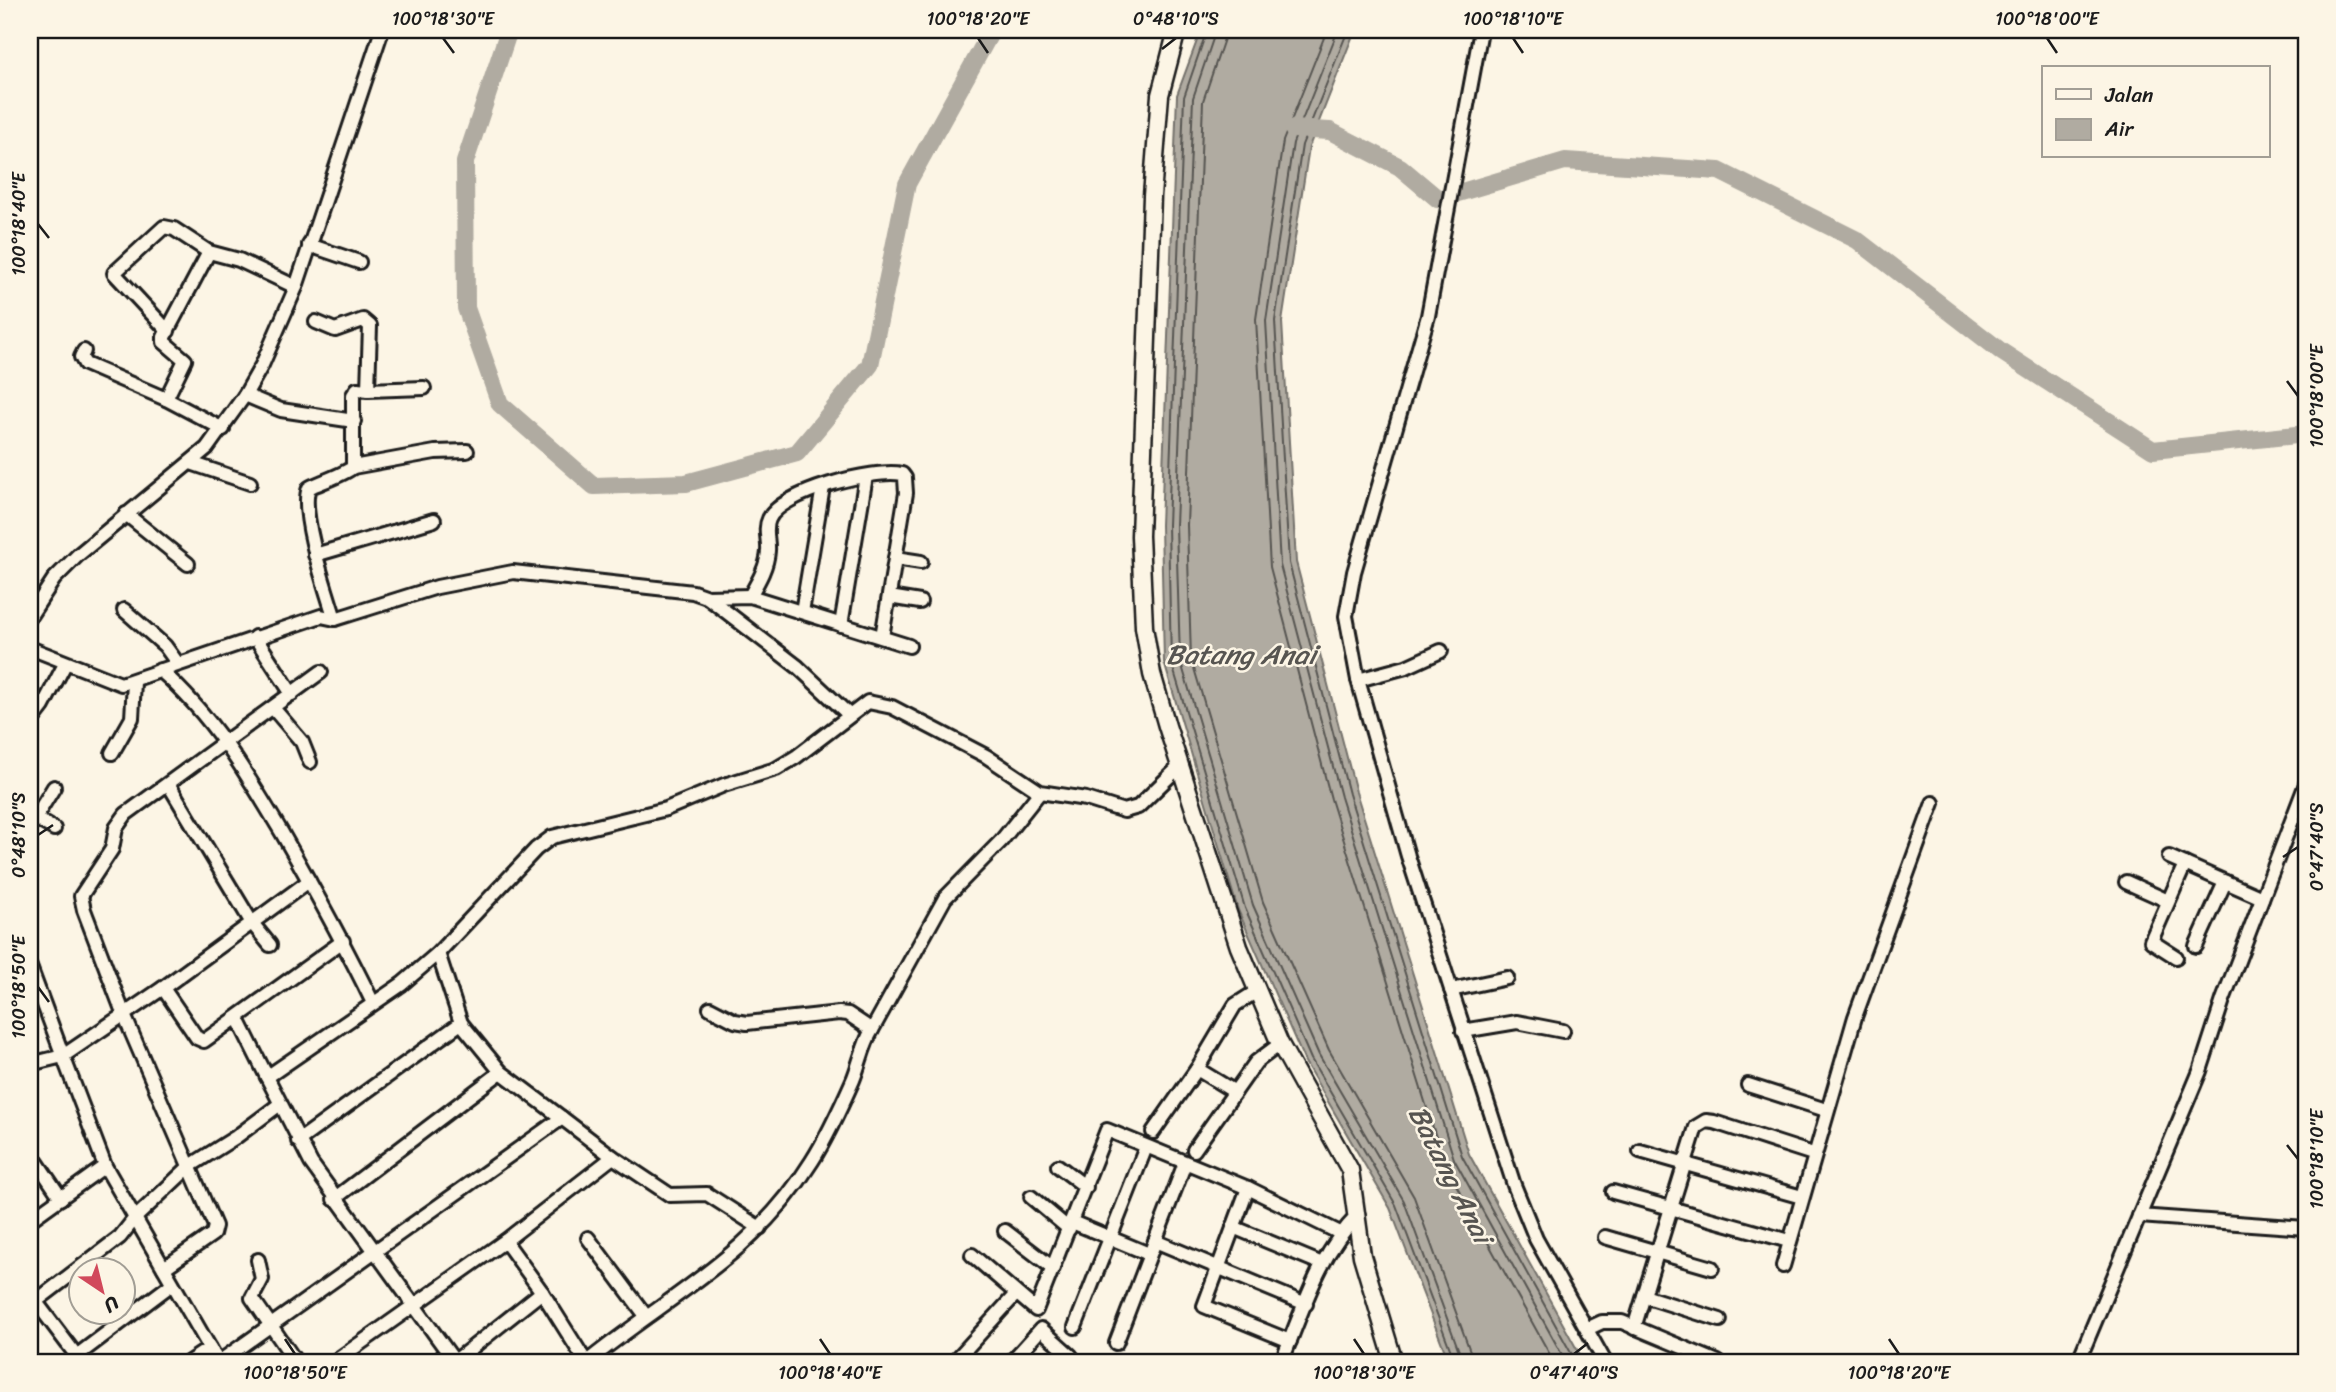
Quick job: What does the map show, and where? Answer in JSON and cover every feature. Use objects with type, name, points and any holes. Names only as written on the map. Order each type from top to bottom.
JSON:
[{"type":"street","points":[[30,616],[54,579],[126,514],[191,463],[223,429],[245,395],[262,365],[296,287],[382,30]]},
{"type":"street","points":[[1177,30],[1160,95],[1145,324],[1144,474],[1140,536],[1144,627],[1150,662],[1180,766],[1239,947],[1280,1044],[1350,1170],[1362,1256],[1394,1362]]},
{"type":"street","points":[[1481,30],[1428,316],[1347,598],[1348,636],[1408,856],[1530,1226],[1605,1362]]},
{"type":"street","points":[[168,331],[115,276],[115,270],[164,227],[174,229],[209,252],[239,260],[296,287]]},
{"type":"street","points":[[309,245],[359,262]]},
{"type":"street","points":[[166,399],[185,360],[164,342],[209,252]]},
{"type":"street","points":[[316,322],[335,330],[368,321],[368,390]]},
{"type":"street","points":[[84,351],[81,357],[85,364],[166,399],[223,429]]},
{"type":"street","points":[[353,467],[355,390],[424,388]]},
{"type":"street","points":[[245,395],[281,410],[354,421]]},
{"type":"street","points":[[335,618],[316,555],[308,505],[310,487],[336,479],[353,467],[435,452],[467,451]]},
{"type":"street","points":[[191,463],[250,483]]},
{"type":"street","points":[[750,596],[764,569],[768,552],[767,523],[773,512],[787,502],[823,486],[894,472],[905,478],[906,493],[882,637]]},
{"type":"street","points":[[841,625],[866,476]]},
{"type":"street","points":[[802,612],[823,486]]},
{"type":"street","points":[[126,514],[188,564]]},
{"type":"street","points":[[316,555],[434,520]]},
{"type":"street","points":[[895,558],[921,562]]},
{"type":"street","points":[[30,648],[114,683],[134,682],[177,664],[321,616],[335,618],[437,587],[513,572],[693,592],[707,597],[798,667],[848,714]]},
{"type":"street","points":[[707,597],[750,596],[909,646]]},
{"type":"street","points":[[889,597],[920,602]]},
{"type":"street","points":[[124,610],[165,646],[177,664]]},
{"type":"street","points":[[255,637],[292,694]]},
{"type":"street","points":[[1358,680],[1406,667],[1441,651]]},
{"type":"street","points":[[30,723],[43,706],[65,664]]},
{"type":"street","points":[[160,670],[178,686],[225,740],[343,941],[373,1003]]},
{"type":"street","points":[[163,1268],[215,1231],[190,1166],[124,1015],[83,910],[81,896],[112,849],[119,821],[225,740],[321,672]]},
{"type":"street","points":[[112,753],[132,718],[134,682]]},
{"type":"street","points":[[267,1077],[373,1003],[438,953],[519,867],[552,837],[666,809],[724,785],[776,769],[868,702],[892,707],[986,756],[1040,792],[1086,799],[1129,812],[1180,766]]},
{"type":"street","points":[[272,708],[302,742],[310,762]]},
{"type":"street","points":[[2078,1362],[2200,1071],[2306,784]]},
{"type":"street","points":[[169,785],[252,923],[270,945]]},
{"type":"street","points":[[54,787],[33,816],[54,829]]},
{"type":"street","points":[[505,1241],[587,1362],[646,1316],[698,1284],[780,1208],[813,1160],[854,1078],[872,1030],[945,898],[1002,841],[1040,792]]},
{"type":"street","points":[[1783,1266],[1855,1017],[1933,803]]},
{"type":"street","points":[[2169,857],[2262,898]]},
{"type":"street","points":[[2176,957],[2151,941],[2185,864]]},
{"type":"street","points":[[30,1064],[63,1056],[163,988],[309,881]]},
{"type":"street","points":[[2126,882],[2168,901]]},
{"type":"street","points":[[2196,946],[2225,882]]},
{"type":"street","points":[[163,988],[201,1041],[238,1019],[343,941]]},
{"type":"street","points":[[438,953],[461,1023],[501,1072],[613,1157],[670,1195],[707,1194],[760,1228]]},
{"type":"street","points":[[30,967],[34,990],[63,1056],[105,1166],[219,1362],[562,1118]]},
{"type":"street","points":[[1451,990],[1507,978]]},
{"type":"street","points":[[1153,1132],[1197,1069],[1235,1005],[1257,991]]},
{"type":"street","points":[[710,1008],[735,1021],[747,1023],[848,1014],[872,1030]]},
{"type":"street","points":[[238,1019],[298,1141],[334,1199],[414,1303],[454,1362],[542,1292]]},
{"type":"street","points":[[1464,1031],[1517,1022],[1563,1031]]},
{"type":"street","points":[[298,1141],[461,1023]]},
{"type":"street","points":[[1194,1150],[1261,1056],[1280,1044]]},
{"type":"street","points":[[1197,1069],[1235,1092]]},
{"type":"street","points":[[334,1199],[501,1072]]},
{"type":"street","points":[[1748,1085],[1826,1110]]},
{"type":"street","points":[[172,1284],[83,1351],[76,1360],[32,1298],[120,1237],[135,1218],[190,1166],[236,1138],[280,1104]]},
{"type":"street","points":[[1634,1328],[1696,1127],[1706,1121],[1814,1154]]},
{"type":"street","points":[[971,1255],[1036,1310],[1108,1130],[1248,1188],[1340,1233]]},
{"type":"street","points":[[1075,1327],[1146,1147]]},
{"type":"street","points":[[1640,1151],[1802,1197]]},
{"type":"street","points":[[30,1152],[61,1198]]},
{"type":"street","points":[[334,1362],[505,1241],[613,1157]]},
{"type":"street","points":[[1116,1343],[1185,1163]]},
{"type":"street","points":[[30,1220],[105,1166]]},
{"type":"street","points":[[1058,1166],[1086,1187]]},
{"type":"street","points":[[1248,1188],[1204,1300],[1206,1309],[1288,1347],[1320,1264],[1340,1233],[1358,1215]]},
{"type":"street","points":[[1614,1192],[1789,1241]]},
{"type":"street","points":[[1031,1197],[1070,1225],[1149,1254]]},
{"type":"street","points":[[2139,1216],[2306,1228]]},
{"type":"street","points":[[1233,1227],[1320,1264]]},
{"type":"street","points":[[1005,1231],[1053,1268]]},
{"type":"street","points":[[1605,1237],[1659,1250],[1712,1268]]},
{"type":"street","points":[[588,1238],[646,1316]]},
{"type":"street","points":[[1155,1241],[1306,1304]]},
{"type":"street","points":[[258,1260],[262,1279],[252,1298],[296,1362]]},
{"type":"street","points":[[954,1362],[1016,1294]]},
{"type":"street","points":[[1644,1296],[1720,1320]]},
{"type":"street","points":[[1587,1329],[1613,1320],[1718,1362]]},
{"type":"street","points":[[1011,1362],[1041,1329],[1071,1356],[1066,1362]]},
{"type":"street","points":[[189,1362],[210,1348]]},
{"type":"water","name":"Batang Anai","points":[[1201,30],[1355,30],[1309,147],[1282,322],[1296,562],[1356,792],[1469,1154],[1584,1362],[1449,1362],[1390,1208],[1305,1062],[1238,910],[1164,662],[1161,525],[1177,95]]},
{"type":"waterway","points":[[509,30],[465,162],[466,308],[500,404],[594,486],[686,483],[797,453],[870,365],[907,184],[992,30]]},
{"type":"waterway","points":[[1293,129],[1330,131],[1400,167],[1438,199],[1565,161],[1719,171],[1857,240],[2002,352],[2153,450],[2306,434]]}]
